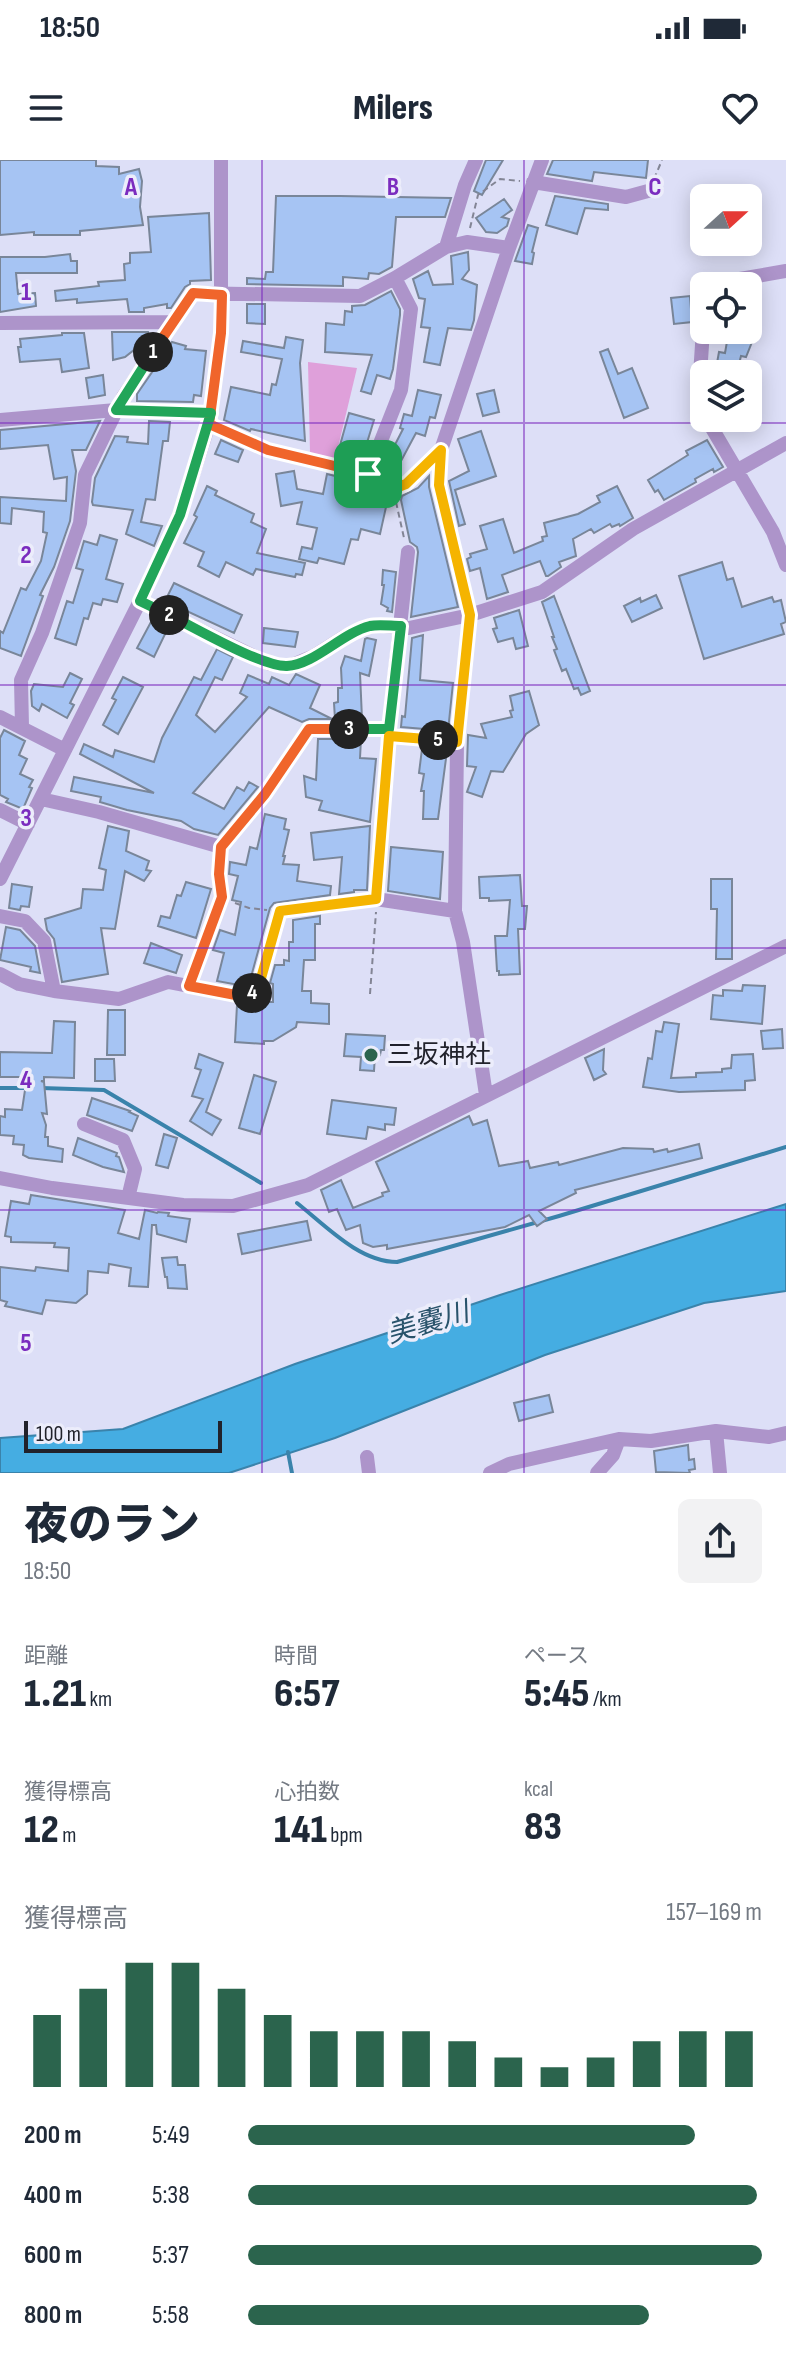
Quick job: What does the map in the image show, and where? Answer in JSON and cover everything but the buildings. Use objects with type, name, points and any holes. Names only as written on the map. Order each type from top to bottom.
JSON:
[{"type":"street","points":[[0,879],[180,515],[210,418],[221,333],[221,160]]},
{"type":"street","points":[[446,247],[476,160]]},
{"type":"street","points":[[486,1095],[463,942],[455,911],[457,742],[470,615],[439,485],[441,450],[463,377],[542,160]]},
{"type":"street","points":[[533,182],[626,197],[648,191]]},
{"type":"street","points":[[22,727],[21,680],[42,633],[80,523],[85,475],[116,410],[193,293],[360,296],[446,247],[467,242],[509,248]]},
{"type":"street","points":[[762,275],[786,271]]},
{"type":"street","points":[[368,474],[401,390],[411,309],[395,278]]},
{"type":"street","points":[[0,323],[174,322]]},
{"type":"street","points":[[0,420],[116,410],[210,418],[268,450],[368,474],[393,489],[406,484],[441,450]]},
{"type":"street","points":[[714,432],[773,532],[786,565]]},
{"type":"street","points":[[140,601],[270,664],[290,666],[372,625],[409,628],[470,615],[542,592],[633,529],[786,443]]},
{"type":"street","points":[[376,899],[408,552]]},
{"type":"street","points":[[0,717],[65,750]]},
{"type":"street","points":[[189,986],[222,897],[219,874],[221,847],[265,794],[309,729],[389,733],[457,742]]},
{"type":"street","points":[[41,799],[221,847]]},
{"type":"street","points":[[0,810],[28,824]]},
{"type":"street","points":[[0,974],[19,984],[119,999],[168,982],[246,997],[258,989],[280,911],[376,899],[455,911]]},
{"type":"street","points":[[0,916],[25,921],[44,941],[54,991]]},
{"type":"street","points":[[0,1178],[183,1205],[233,1206],[308,1185],[786,946]]},
{"type":"street","points":[[84,1124],[123,1140],[135,1169],[128,1198]]},
{"type":"street","points":[[490,1473],[509,1464],[619,1439],[651,1441],[716,1431],[769,1437],[786,1433]]},
{"type":"street","points":[[716,1431],[720,1473]]},
{"type":"street","points":[[597,1473],[613,1455],[619,1439]]},
{"type":"street","points":[[367,1457],[369,1473]]},
{"type":"path","points":[[648,191],[662,160]]},
{"type":"path","points":[[467,242],[478,195],[500,179],[533,182]]},
{"type":"path","points":[[393,489],[408,552]]},
{"type":"path","points":[[222,897],[249,908],[280,911]]},
{"type":"path","points":[[370,994],[376,899]]},
{"type":"shaded area","points":[[308,362],[357,368],[334,464],[310,453]]},
{"type":"water","name":"美嚢川","points":[[786,1204],[786,1291],[704,1303],[545,1355],[335,1438],[229,1473],[0,1473],[0,1438],[123,1429],[295,1364]]},
{"type":"waterway","points":[[0,1088],[28,1088]]},
{"type":"waterway","points":[[41,1088],[104,1090],[261,1183]]},
{"type":"waterway","points":[[297,1203],[356,1249],[369,1256],[397,1262],[786,1147]]},
{"type":"waterway","points":[[288,1452],[292,1473]]},
{"type":"place","name":"三坂神社","points":[[371,1055]]},
{"type":"route","points":[[368,474],[268,450],[209,424],[211,413],[221,333],[222,295],[193,293],[116,410],[211,413],[180,515],[140,601],[270,664],[290,666],[372,625],[401,626],[389,729],[309,729],[265,794],[221,847],[219,874],[222,897],[189,986],[246,997],[258,989],[280,911],[376,899],[389,736],[457,742],[470,615],[439,485],[441,450],[406,484],[393,489],[368,474]]}]
